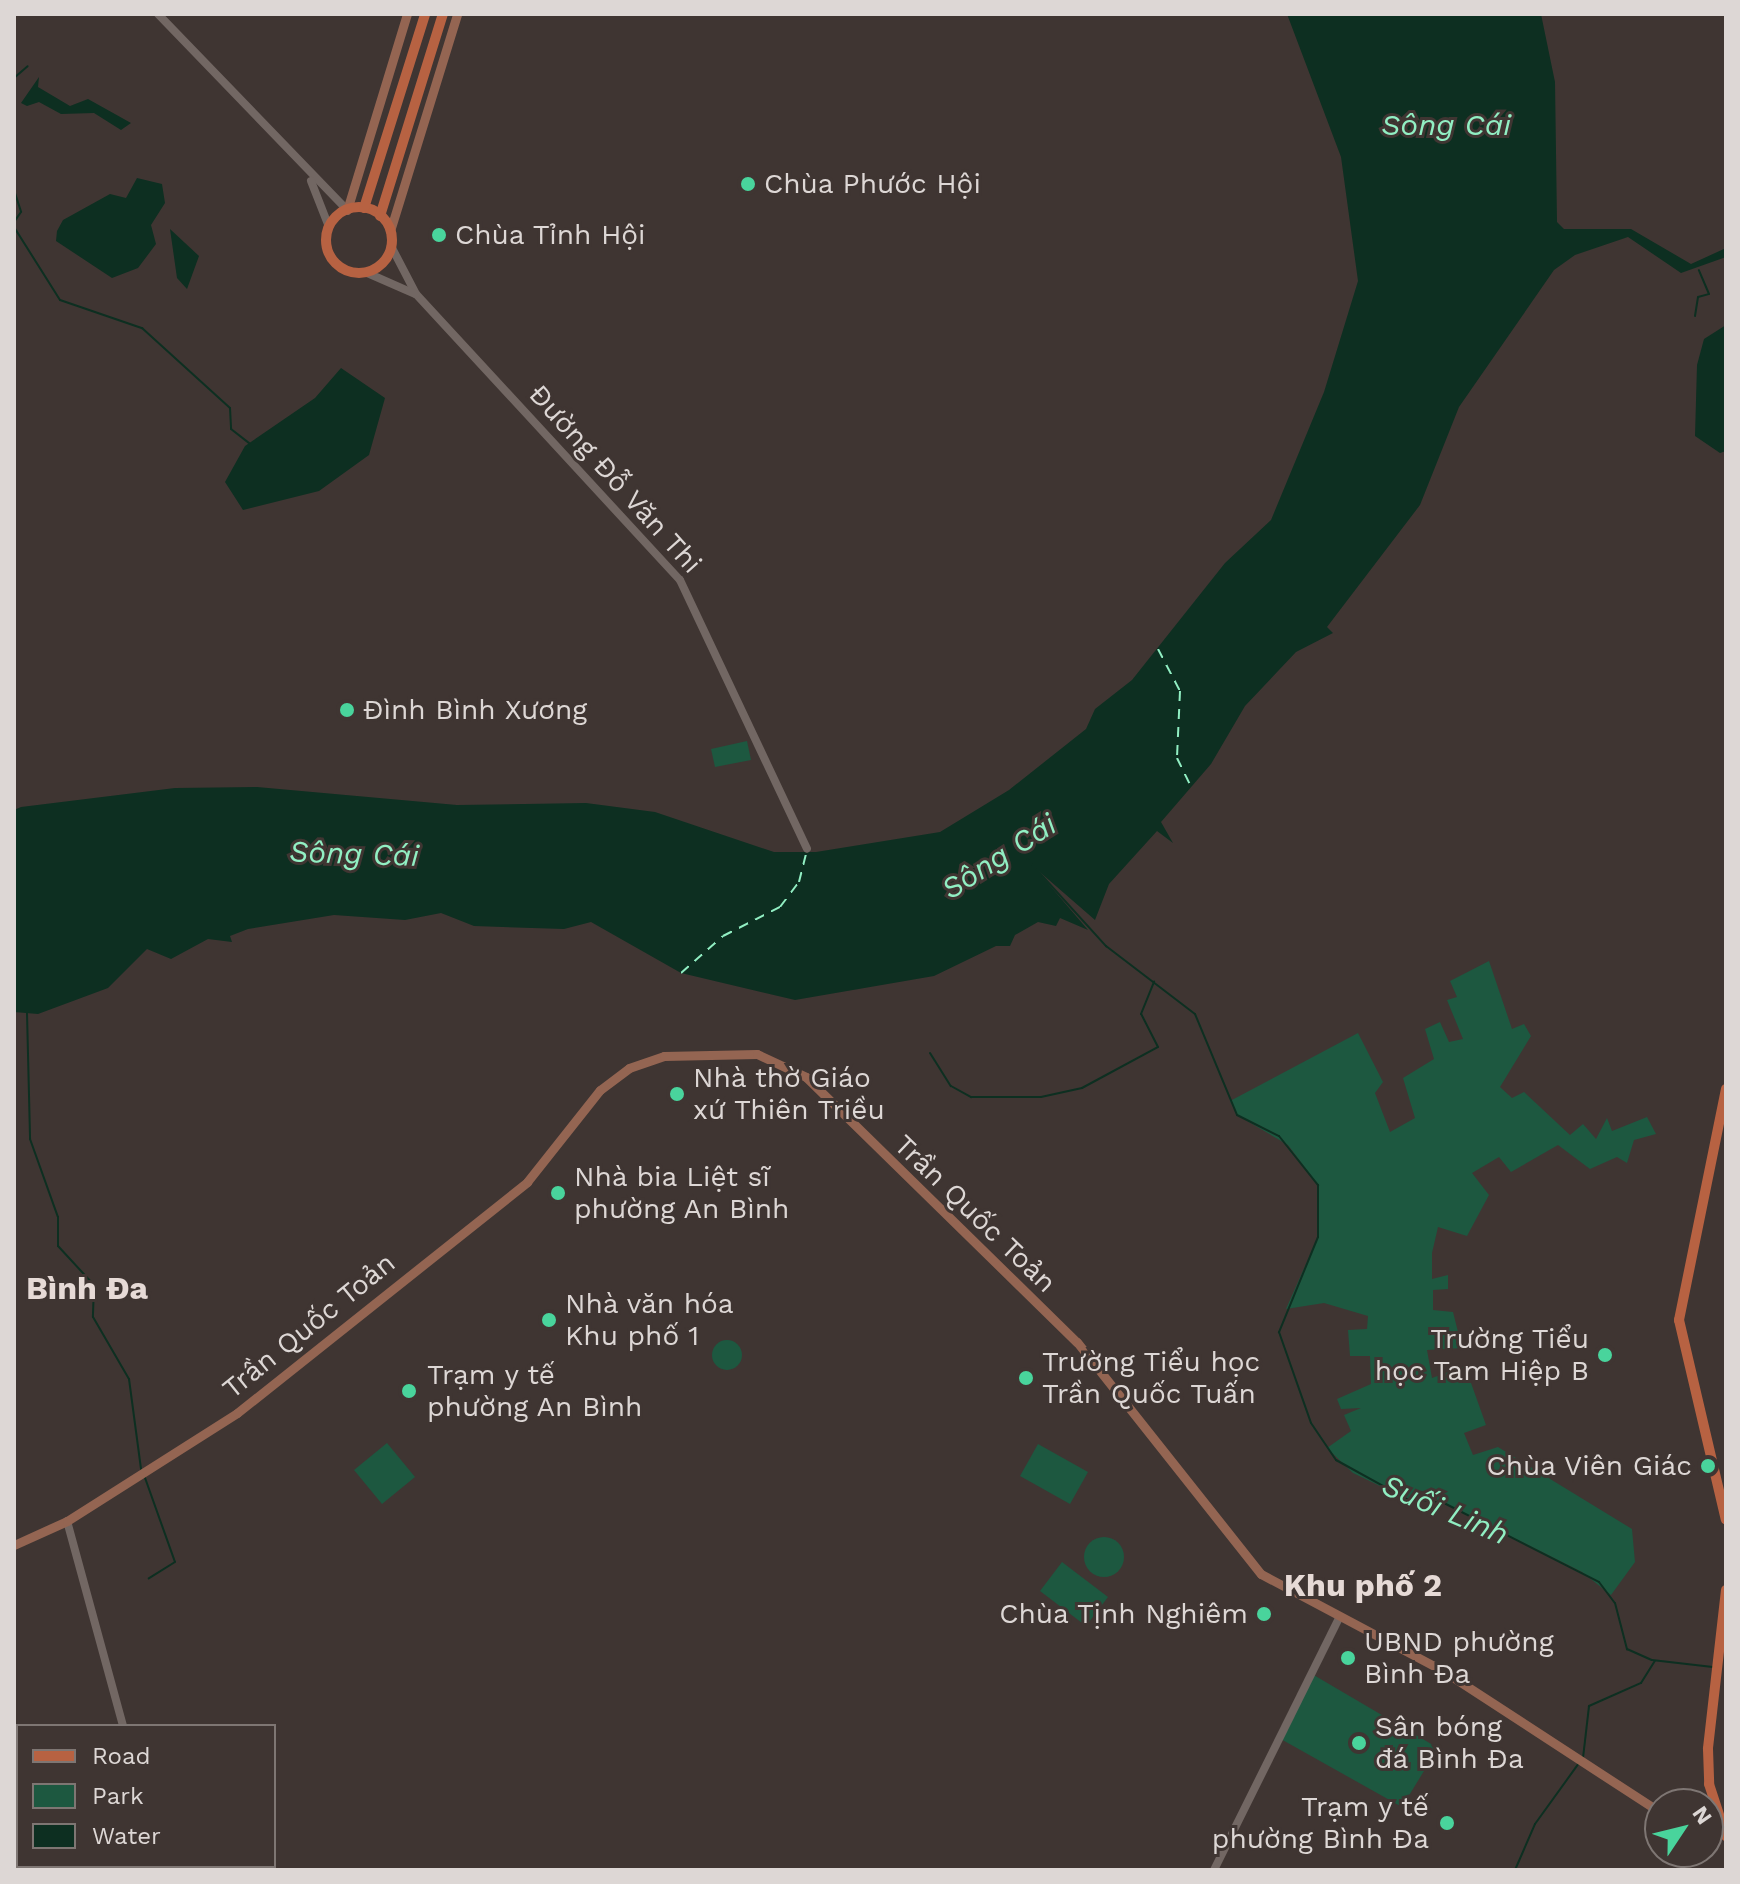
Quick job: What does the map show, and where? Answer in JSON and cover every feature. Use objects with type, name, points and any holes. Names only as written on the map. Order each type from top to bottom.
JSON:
[{"type":"main road","points":[[407,14],[347,210],[329,227],[333,260],[365,272],[381,265],[391,246],[390,231],[457,14]]},
{"type":"main road","points":[[364,208],[425,14]]},
{"type":"main road","points":[[380,216],[443,14]]},
{"type":"main road","points":[[347,210],[364,208],[380,216],[390,231]]},
{"type":"main road","name":"Trần Quốc Toản","points":[[14,1545],[67,1521],[135,1481],[237,1413],[527,1182],[600,1090],[629,1068],[664,1056],[757,1054],[806,1077],[1077,1342],[1253,1566],[1338,1620],[1445,1672],[1644,1802]]},
{"type":"main road","points":[[1726,1089],[1679,1320],[1726,1520]]},
{"type":"main road","points":[[1712,1788],[1708,1774],[1715,1674],[1726,1590]]},
{"type":"street","points":[[158,14],[310,177],[347,210]]},
{"type":"street","points":[[310,177],[329,227]]},
{"type":"street","name":"Đường Đỗ Văn Thi","points":[[391,246],[416,294],[680,580],[807,849]]},
{"type":"street","name":"Đường Đỗ Văn Thi","points":[[365,272],[416,294]]},
{"type":"street","points":[[67,1521],[122,1724]]},
{"type":"street","points":[[1214,1870],[1338,1620]]},
{"type":"green space","points":[[747,741],[751,760],[715,767],[711,749]]},
{"type":"green space","points":[[1489,961],[1512,1029],[1524,1024],[1531,1036],[1500,1087],[1512,1098],[1524,1092],[1570,1135],[1583,1124],[1596,1139],[1607,1118],[1612,1131],[1647,1117],[1656,1134],[1634,1140],[1627,1163],[1617,1157],[1590,1169],[1558,1145],[1511,1172],[1499,1157],[1472,1173],[1489,1195],[1467,1236],[1438,1227],[1432,1253],[1432,1279],[1448,1275],[1448,1289],[1433,1290],[1433,1310],[1453,1312],[1462,1348],[1427,1350],[1432,1378],[1465,1366],[1486,1425],[1464,1433],[1473,1455],[1498,1447],[1632,1529],[1635,1562],[1611,1595],[1582,1572],[1442,1502],[1407,1499],[1353,1473],[1327,1448],[1351,1431],[1344,1415],[1361,1408],[1341,1409],[1337,1399],[1371,1384],[1370,1356],[1350,1356],[1348,1330],[1367,1329],[1368,1316],[1324,1303],[1286,1309],[1318,1237],[1318,1185],[1288,1145],[1237,1115],[1230,1101],[1358,1033],[1383,1082],[1375,1093],[1390,1132],[1415,1118],[1403,1078],[1434,1059],[1425,1029],[1440,1022],[1449,1042],[1463,1039],[1447,1000],[1457,997],[1450,981]]},
{"type":"green space","points":[[727,1340],[738,1344],[742,1355],[738,1366],[727,1370],[716,1366],[712,1355],[716,1344]]},
{"type":"green space","points":[[387,1443],[415,1477],[382,1504],[354,1470]]},
{"type":"green space","points":[[1038,1444],[1088,1472],[1070,1504],[1020,1476]]},
{"type":"green space","points":[[1104,1537],[1118,1543],[1124,1557],[1118,1571],[1104,1577],[1090,1571],[1084,1557],[1090,1543]]},
{"type":"green space","points":[[1062,1562],[1108,1597],[1086,1626],[1040,1591]]},
{"type":"green space","name":"Sân bóng đá Bình Đa","points":[[1312,1674],[1438,1748],[1402,1807],[1279,1738]]},
{"type":"water","name":"Sông Cái","points":[[1287,14],[1541,14],[1555,82],[1557,222],[1564,229],[1631,229],[1691,264],[1726,248],[1726,257],[1681,273],[1628,237],[1575,255],[1554,270],[1459,407],[1420,505],[1327,627],[1333,633],[1296,652],[1245,706],[1211,764],[1161,822],[1173,843],[1157,831],[1109,884],[1095,920],[1034,867],[1088,930],[1060,918],[1056,926],[1038,922],[1015,935],[1010,946],[996,946],[934,976],[795,1000],[681,973],[591,922],[564,929],[474,926],[441,913],[405,920],[334,915],[248,929],[230,936],[232,942],[208,939],[171,959],[147,949],[108,988],[38,1014],[14,1012],[14,810],[21,807],[175,788],[257,787],[457,805],[586,803],[655,812],[774,852],[816,852],[940,832],[1009,790],[1086,729],[1095,709],[1132,680],[1225,563],[1271,520],[1324,392],[1358,281],[1341,157]]},
{"type":"water","points":[[39,77],[38,87],[70,106],[88,99],[131,123],[121,130],[94,113],[61,114],[39,102],[27,106],[21,103]]},
{"type":"water","points":[[137,178],[162,184],[165,203],[151,225],[156,244],[138,268],[112,278],[56,241],[57,231],[63,220],[110,194],[126,198]]},
{"type":"water","points":[[170,229],[199,256],[187,289],[177,278]]},
{"type":"water","points":[[1726,325],[1726,451],[1720,453],[1695,436],[1697,365],[1704,339]]},
{"type":"water","points":[[341,368],[385,398],[369,455],[319,491],[243,510],[225,482],[245,446],[315,398]]},
{"type":"waterway","points":[[14,78],[28,66]]},
{"type":"waterway","points":[[14,190],[21,212],[14,222]]},
{"type":"waterway","points":[[14,227],[60,300],[142,328],[230,408],[231,429],[249,443]]},
{"type":"waterway","points":[[1695,316],[1698,297],[1709,294],[1699,270]]},
{"type":"waterway","name":"Suối Linh","points":[[1027,859],[1106,946],[1195,1014],[1237,1115],[1279,1136],[1318,1185],[1318,1237],[1279,1332],[1311,1423],[1336,1460],[1407,1499],[1442,1502],[1599,1582],[1615,1603],[1627,1649],[1652,1660],[1713,1667]]},
{"type":"waterway","points":[[930,1053],[951,1086],[971,1097],[1041,1097],[1082,1088],[1158,1047],[1141,1014],[1154,982]]},
{"type":"waterway","points":[[27,1013],[30,1139],[58,1217],[58,1246],[94,1285],[93,1317],[129,1379],[141,1469]]},
{"type":"waterway","points":[[144,1475],[175,1562],[149,1578]]},
{"type":"waterway","points":[[1583,1758],[1589,1706],[1641,1683],[1655,1661]]},
{"type":"waterway","points":[[1515,1870],[1535,1824],[1579,1763]]},
{"type":"ferry route","points":[[1158,649],[1180,691],[1177,758],[1189,783]]},
{"type":"ferry route","points":[[681,973],[723,936],[780,907],[799,882],[806,854]]},
{"type":"place","name":"Chùa Phước Hội","points":[[748,184]]},
{"type":"place","name":"Chùa Tỉnh Hội","points":[[439,235]]},
{"type":"place","name":"Đình Bình Xương","points":[[347,710]]},
{"type":"place","name":"Nhà thờ Giáo xứ Thiên Triều","points":[[677,1094]]},
{"type":"place","name":"Nhà bia Liệt sĩ phường An Bình","points":[[558,1193]]},
{"type":"place","name":"Nhà văn hóa Khu phố 1","points":[[549,1320]]},
{"type":"place","name":"Trường Tiểu học Tam Hiệp B","points":[[1605,1355]]},
{"type":"place","name":"Trường Tiểu học Trần Quốc Tuấn","points":[[1026,1378]]},
{"type":"place","name":"Trạm y tế phường An Bình","points":[[409,1391]]},
{"type":"place","name":"Chùa Viên Giác","points":[[1708,1466]]},
{"type":"place","name":"Chùa Tịnh Nghiêm","points":[[1264,1614]]},
{"type":"place","name":"UBND phường Bình Đa","points":[[1348,1658]]},
{"type":"place","name":"Sân bóng đá Bình Đa","points":[[1359,1743]]},
{"type":"place","name":"Trạm y tế phường Bình Đa","points":[[1447,1823]]},
{"type":"district","name":"Bình Đa","points":[[87,1288]]},
{"type":"district","name":"Khu phố 2","points":[[1363,1585]]}]
